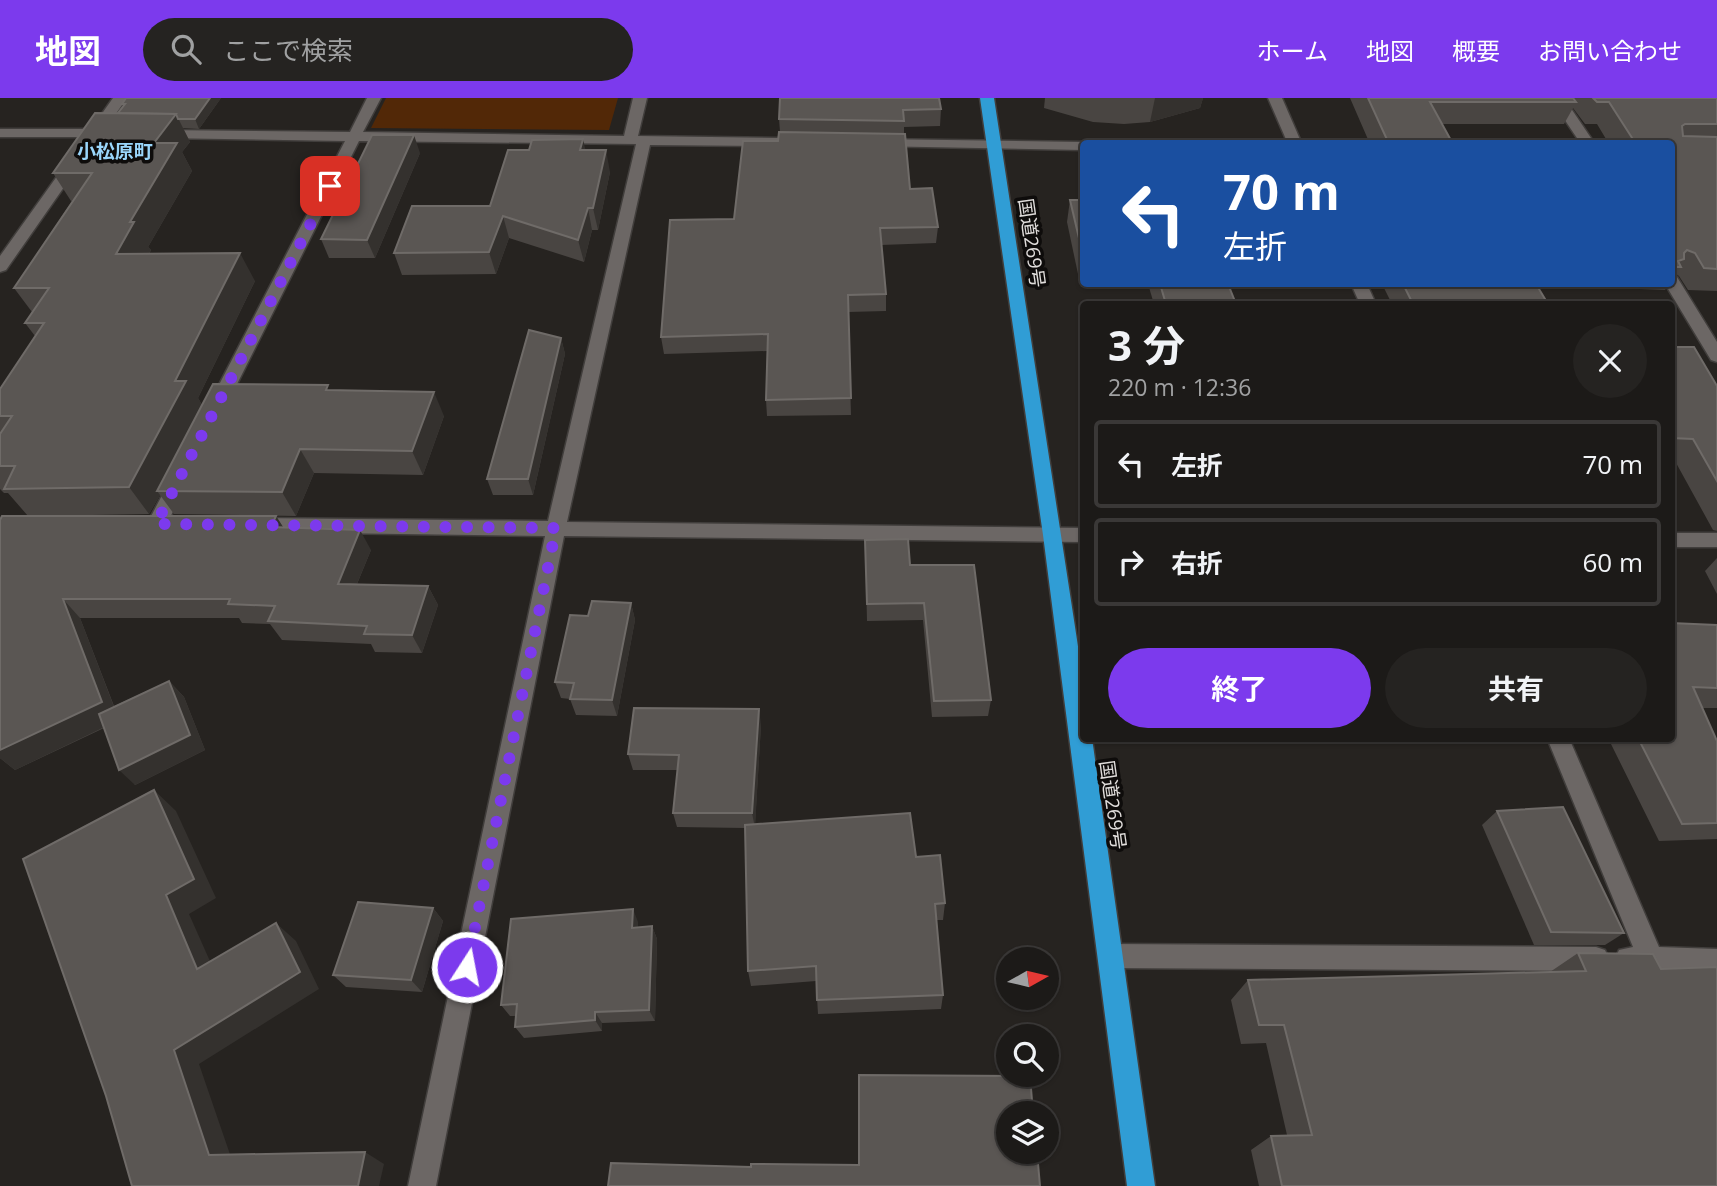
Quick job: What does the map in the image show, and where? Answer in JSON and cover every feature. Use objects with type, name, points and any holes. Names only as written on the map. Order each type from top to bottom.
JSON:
[{"type":"highway","name":"国道269号","points":[[987,98],[1080,731]]},
{"type":"highway","name":"国道269号","points":[[1082,742],[1141,1186]]},
{"type":"street","points":[[0,267],[120,98]]},
{"type":"street","points":[[208,424],[374,98]]},
{"type":"street","points":[[422,1186],[637,139],[640,98]]},
{"type":"street","points":[[1275,98],[1293,140]]},
{"type":"street","points":[[1557,98],[1585,140]]},
{"type":"street","points":[[0,133],[122,133]]},
{"type":"street","points":[[149,134],[792,142]]},
{"type":"street","points":[[860,143],[1080,146]]},
{"type":"street","points":[[1675,287],[1717,356]]},
{"type":"street","points":[[184,524],[150,524],[188,461]]},
{"type":"street","points":[[239,524],[1080,535]]},
{"type":"street","points":[[1675,540],[1717,540]]},
{"type":"street","points":[[1560,742],[1651,959]]},
{"type":"street","points":[[1111,956],[1717,961]]},
{"type":"shaded area","points":[[386,98],[618,98],[609,130],[371,128]]},
{"type":"building","points":[[126,98],[210,98],[195,119],[178,119],[176,114],[118,113]]},
{"type":"building","points":[[780,98],[939,98],[941,109],[903,110],[904,121],[779,119]]},
{"type":"building","points":[[1368,98],[1573,98],[1576,102],[1430,102],[1451,140],[1387,140]]},
{"type":"building","points":[[1593,98],[1717,98],[1717,124],[1682,126],[1683,136],[1717,137],[1717,269],[1704,268],[1695,253],[1687,250],[1684,259],[1678,261],[1681,267],[1675,267],[1675,140],[1633,140],[1609,102],[1597,102]]},
{"type":"building","points":[[95,113],[176,114],[154,143],[177,143],[130,222],[134,222],[116,254],[240,253],[175,381],[186,381],[129,487],[4,489],[15,466],[0,466],[0,434],[12,416],[0,416],[0,389],[44,323],[25,323],[49,288],[14,288],[92,173],[53,173]]},
{"type":"building","points":[[779,132],[905,134],[910,189],[932,188],[938,227],[880,228],[886,294],[848,295],[851,398],[766,400],[768,334],[661,337],[670,220],[734,219],[743,141],[778,141]]},
{"type":"building","points":[[372,135],[414,135],[367,240],[321,239]]},
{"type":"building","points":[[583,139],[580,150],[606,150],[593,208],[588,208],[578,240],[503,216],[489,252],[394,253],[412,206],[490,206],[508,150],[529,150],[532,140]]},
{"type":"building","points":[[1070,200],[1080,200],[1080,242]]},
{"type":"building","points":[[1161,287],[1229,287],[1235,301],[1165,301]]},
{"type":"building","points":[[1404,287],[1538,287],[1546,301],[1412,301]]},
{"type":"building","points":[[529,330],[561,338],[528,479],[487,479]]},
{"type":"building","points":[[1675,347],[1694,347],[1717,386],[1717,481],[1693,439],[1675,438]]},
{"type":"building","points":[[213,384],[328,385],[326,390],[434,392],[412,451],[300,449],[282,492],[157,491]]},
{"type":"building","points":[[2,516],[276,516],[271,527],[360,530],[338,584],[428,586],[412,635],[364,634],[367,626],[268,621],[275,606],[228,604],[230,599],[63,599],[102,702],[0,750]]},
{"type":"building","points":[[908,539],[910,565],[974,565],[991,700],[934,701],[924,603],[867,604],[865,540]]},
{"type":"building","points":[[592,601],[631,603],[612,700],[570,699],[574,683],[555,682],[570,615],[588,616]]},
{"type":"building","points":[[1675,623],[1717,625],[1717,688],[1693,687],[1717,741],[1717,823],[1682,824],[1640,742],[1675,742]]},
{"type":"building","points":[[169,681],[190,735],[119,770],[99,714]]},
{"type":"building","points":[[634,708],[759,709],[752,813],[673,813],[679,755],[628,754]]},
{"type":"building","points":[[154,790],[194,879],[166,895],[197,969],[276,923],[300,972],[174,1050],[209,1155],[365,1152],[358,1186],[132,1186],[106,1096],[23,859]]},
{"type":"building","points":[[1563,807],[1624,933],[1551,932],[1497,811]]},
{"type":"building","points":[[910,813],[916,857],[940,855],[945,903],[935,904],[943,995],[817,1000],[816,966],[748,971],[745,825]]},
{"type":"building","points":[[358,902],[433,908],[411,980],[333,975]]},
{"type":"building","points":[[633,909],[632,928],[652,926],[649,1010],[595,1012],[595,1020],[515,1027],[517,1004],[501,1005],[511,919]]},
{"type":"building","points":[[1578,953],[1653,954],[1661,969],[1717,967],[1717,1186],[1282,1186],[1271,1136],[1312,1135],[1284,1025],[1259,1025],[1248,980],[1586,971]]},
{"type":"building","points":[[859,1075],[996,1076],[996,1087],[1031,1087],[1032,1101],[996,1101],[996,1164],[1038,1164],[1040,1186],[608,1186],[611,1163],[751,1167],[751,1164],[859,1165]]},
{"type":"district","name":"小松原町","points":[[115,151]]},
{"type":"route","points":[[330,186],[156,524],[556,528],[467,967]]}]
